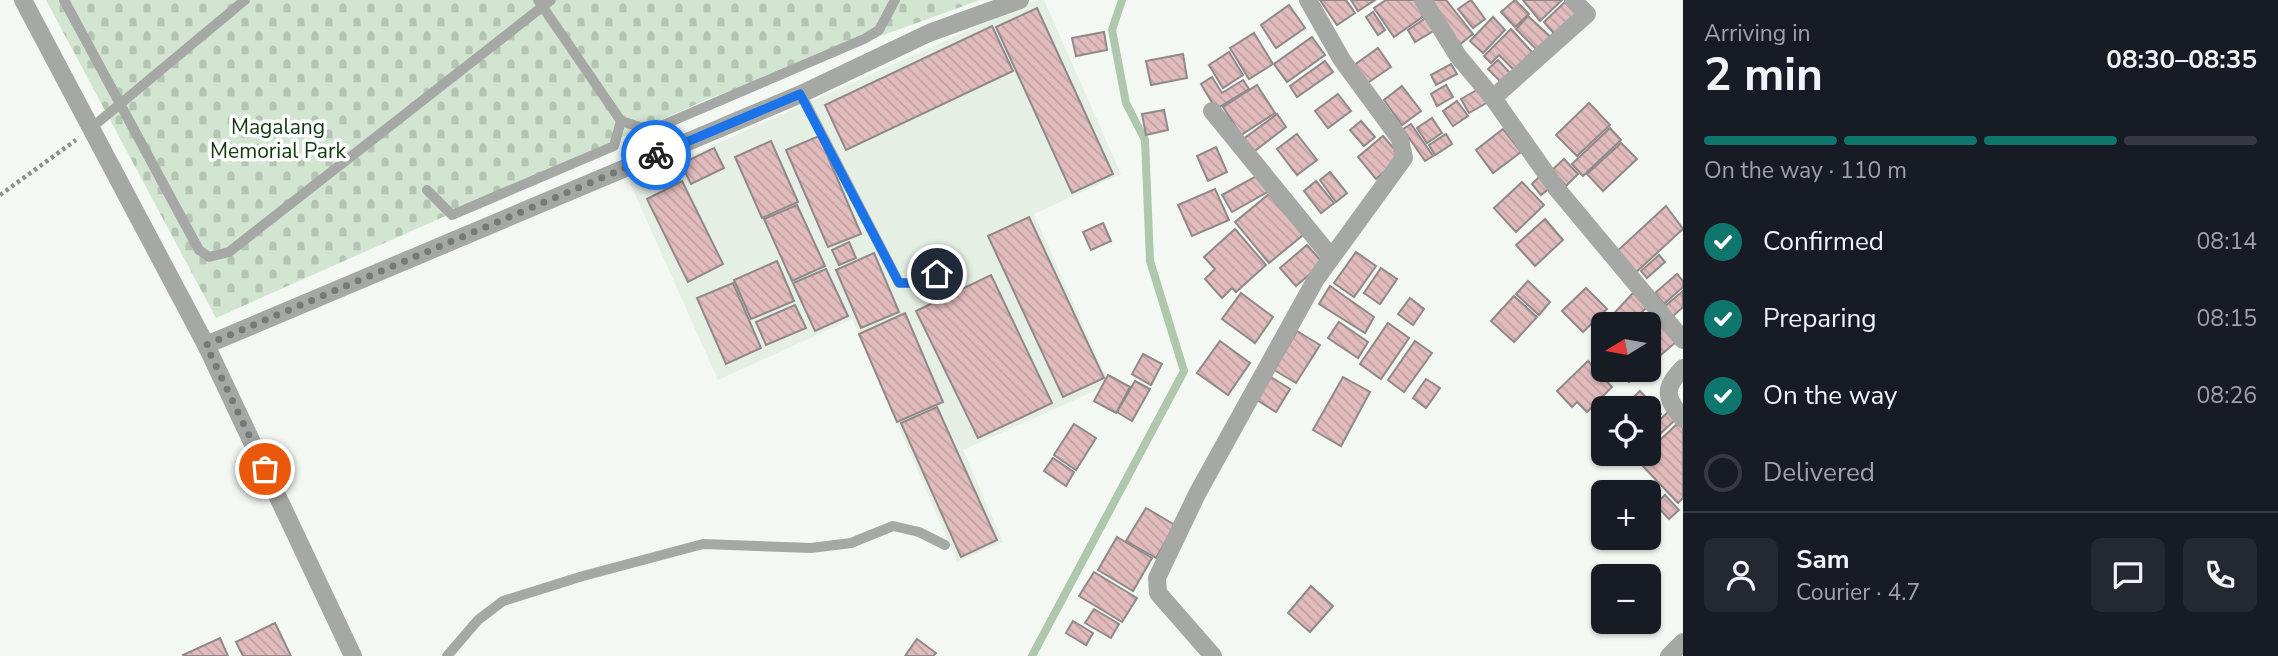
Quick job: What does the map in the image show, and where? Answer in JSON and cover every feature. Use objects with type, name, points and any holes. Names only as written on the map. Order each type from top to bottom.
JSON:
[{"type":"street","points":[[23,0],[206,345],[348,654]]},
{"type":"street","points":[[206,345],[800,94],[929,33],[1020,0]]},
{"type":"street","points":[[1213,656],[1158,593],[1157,578],[1197,494],[1304,300],[1331,257],[1400,166],[1404,150],[1400,139],[1342,60],[1308,0]]},
{"type":"street","points":[[1423,0],[1458,56],[1493,98],[1557,189],[1683,340]]},
{"type":"street","points":[[1493,98],[1587,14],[1573,0]]},
{"type":"street","points":[[1213,111],[1331,257]]},
{"type":"street","points":[[1683,368],[1670,383],[1668,390],[1674,408],[1683,419]]},
{"type":"street","points":[[1669,656],[1683,642]]},
{"type":"lane","points":[[64,0],[200,250],[209,257],[229,252],[544,2],[621,121],[643,128],[656,128],[879,30],[895,0]]},
{"type":"lane","points":[[90,129],[245,0]]},
{"type":"lane","points":[[800,94],[899,283],[914,283],[960,266]]},
{"type":"lane","points":[[427,190],[452,215],[614,146],[621,121]]},
{"type":"lane","points":[[447,656],[478,620],[503,601],[592,573],[703,544],[811,548],[851,543],[893,526],[919,532],[945,545]]},
{"type":"path","points":[[0,195],[90,129]]},
{"type":"shaded area","points":[[1036,0],[1044,0],[1121,174],[1034,214],[1106,377],[1101,388],[963,450],[1003,542],[957,562],[852,319],[718,380],[630,183]]},
{"type":"green space","name":"Magalang Memorial Park","points":[[46,0],[980,0],[708,99],[216,318]]},
{"type":"building","points":[[1320,0],[1346,0],[1355,13],[1337,25]]},
{"type":"building","points":[[1351,0],[1375,0],[1358,11]]},
{"type":"building","points":[[1386,0],[1415,0],[1425,15],[1394,37],[1374,8]]},
{"type":"building","points":[[1431,0],[1446,0],[1473,34],[1459,45]]},
{"type":"building","points":[[1471,0],[1485,19],[1473,28],[1458,9]]},
{"type":"building","points":[[1515,0],[1529,14],[1515,27],[1501,12]]},
{"type":"building","points":[[1523,0],[1562,0],[1540,21]]},
{"type":"building","points":[[1567,0],[1581,16],[1557,37],[1544,22]]},
{"type":"building","points":[[1289,5],[1305,28],[1276,48],[1261,25]]},
{"type":"building","points":[[1037,8],[1113,174],[1072,193],[996,27]]},
{"type":"building","points":[[1373,12],[1385,30],[1378,35],[1366,17]]},
{"type":"building","points":[[1528,16],[1554,40],[1541,54],[1516,29]]},
{"type":"building","points":[[1427,17],[1435,30],[1415,42],[1408,30]]},
{"type":"building","points":[[1493,17],[1505,30],[1483,53],[1470,41]]},
{"type":"building","points":[[992,26],[1013,71],[846,150],[825,105]]},
{"type":"building","points":[[1511,29],[1532,52],[1514,70],[1499,55],[1491,63],[1484,56]]},
{"type":"building","points":[[1104,32],[1107,50],[1076,56],[1072,38]]},
{"type":"building","points":[[1254,33],[1273,64],[1249,79],[1230,48]]},
{"type":"building","points":[[1312,37],[1325,55],[1287,82],[1274,64]]},
{"type":"building","points":[[1378,48],[1391,67],[1366,84],[1353,66]]},
{"type":"building","points":[[1229,52],[1243,75],[1223,88],[1209,65]]},
{"type":"building","points":[[1183,54],[1187,78],[1151,85],[1146,61]]},
{"type":"building","points":[[1498,60],[1511,74],[1502,83],[1488,69]]},
{"type":"building","points":[[1325,61],[1333,72],[1297,97],[1290,86]]},
{"type":"building","points":[[1451,64],[1457,74],[1436,85],[1431,75]]},
{"type":"building","points":[[1212,77],[1222,93],[1243,80],[1249,89],[1216,109],[1201,84]]},
{"type":"building","points":[[1257,85],[1275,113],[1241,135],[1223,107]]},
{"type":"building","points":[[1446,85],[1453,97],[1437,106],[1431,94]]},
{"type":"building","points":[[1402,86],[1421,111],[1402,125],[1384,100]]},
{"type":"building","points":[[1482,87],[1490,101],[1469,113],[1461,99]]},
{"type":"building","points":[[1338,94],[1351,111],[1328,128],[1315,111]]},
{"type":"building","points":[[1457,101],[1468,116],[1453,126],[1443,111]]},
{"type":"building","points":[[1589,103],[1610,125],[1577,156],[1556,135]]},
{"type":"building","points":[[1164,110],[1168,130],[1146,135],[1142,114]]},
{"type":"building","points":[[1277,114],[1286,127],[1252,153],[1242,140]]},
{"type":"building","points":[[1432,118],[1442,133],[1427,143],[1417,128]]},
{"type":"building","points":[[1361,121],[1375,137],[1364,146],[1350,130]]},
{"type":"building","points":[[1411,124],[1433,156],[1425,161],[1403,129]]},
{"type":"building","points":[[1610,128],[1621,140],[1583,176],[1572,164]]},
{"type":"building","points":[[1503,129],[1521,152],[1493,173],[1476,150]]},
{"type":"building","points":[[1297,134],[1317,160],[1297,175],[1277,149]]},
{"type":"building","points":[[1446,134],[1452,144],[1435,155],[1429,145]]},
{"type":"building","points":[[819,136],[861,234],[828,247],[786,150]]},
{"type":"building","points":[[1383,136],[1401,157],[1376,179],[1358,157]]},
{"type":"building","points":[[771,141],[798,202],[762,218],[735,157]]},
{"type":"building","points":[[1621,143],[1637,159],[1603,191],[1587,174]]},
{"type":"building","points":[[1216,147],[1227,172],[1208,181],[1197,156]]},
{"type":"building","points":[[714,148],[724,168],[691,184],[681,164]]},
{"type":"building","points":[[1564,159],[1578,174],[1566,186],[1552,170]]},
{"type":"building","points":[[1330,172],[1347,193],[1336,202],[1320,180]]},
{"type":"building","points":[[1260,174],[1269,191],[1232,212],[1222,195]]},
{"type":"building","points":[[1541,175],[1551,187],[1541,195],[1532,184]]},
{"type":"building","points":[[682,181],[723,264],[688,282],[647,199]]},
{"type":"building","points":[[1316,181],[1334,203],[1321,213],[1304,191]]},
{"type":"building","points":[[1522,182],[1544,205],[1516,232],[1494,208]]},
{"type":"building","points":[[1215,189],[1229,220],[1192,236],[1178,205]]},
{"type":"building","points":[[1269,194],[1303,235],[1269,263],[1235,222]]},
{"type":"building","points":[[797,205],[825,266],[792,281],[764,219]]},
{"type":"building","points":[[1666,206],[1683,229],[1633,275],[1614,254]]},
{"type":"building","points":[[1029,217],[1104,378],[1063,397],[988,236]]},
{"type":"building","points":[[1545,219],[1563,240],[1535,266],[1516,245]]},
{"type":"building","points":[[1103,223],[1111,241],[1091,250],[1083,232]]},
{"type":"building","points":[[1235,229],[1266,265],[1236,292],[1232,288],[1222,298],[1205,279],[1215,269],[1204,257]]},
{"type":"building","points":[[849,242],[856,258],[839,265],[832,250]]},
{"type":"building","points":[[1307,245],[1323,263],[1296,286],[1280,268]]},
{"type":"building","points":[[1356,252],[1376,266],[1354,297],[1334,283]]},
{"type":"building","points":[[874,253],[899,312],[861,328],[836,270]]},
{"type":"building","points":[[1659,255],[1665,262],[1647,278],[1641,271]]},
{"type":"building","points":[[777,261],[794,301],[751,319],[734,280]]},
{"type":"building","points":[[1381,268],[1397,279],[1380,304],[1364,293]]},
{"type":"building","points":[[826,269],[848,316],[815,331],[793,283]]},
{"type":"building","points":[[1677,274],[1683,281],[1683,287],[1664,304],[1655,293]]},
{"type":"building","points":[[991,275],[1052,403],[978,438],[916,311]]},
{"type":"building","points":[[1528,281],[1550,302],[1539,315],[1516,294]]},
{"type":"building","points":[[733,283],[761,348],[726,364],[697,298]]},
{"type":"building","points":[[1330,286],[1374,317],[1365,333],[1319,304]]},
{"type":"building","points":[[1586,288],[1607,309],[1604,312],[1591,312],[1591,324],[1583,332],[1562,311]]},
{"type":"building","points":[[1683,291],[1683,307],[1672,317],[1664,307]]},
{"type":"building","points":[[1241,293],[1273,317],[1255,343],[1222,319]]},
{"type":"building","points":[[1633,293],[1647,307],[1642,312],[1615,312]]},
{"type":"building","points":[[1514,296],[1537,317],[1514,342],[1491,321]]},
{"type":"building","points":[[1410,298],[1424,309],[1413,325],[1398,314]]},
{"type":"building","points":[[795,305],[806,328],[766,345],[756,322]]},
{"type":"building","points":[[905,313],[943,402],[897,422],[859,334]]},
{"type":"building","points":[[1339,322],[1368,342],[1358,358],[1328,338]]},
{"type":"building","points":[[1388,323],[1409,338],[1381,379],[1360,364]]},
{"type":"building","points":[[1661,325],[1676,342],[1661,355]]},
{"type":"building","points":[[1297,331],[1320,345],[1296,383],[1274,370]]},
{"type":"building","points":[[1220,341],[1250,363],[1228,395],[1197,373]]},
{"type":"building","points":[[1415,341],[1432,353],[1404,392],[1388,380]]},
{"type":"building","points":[[1143,354],[1162,364],[1151,385],[1132,374]]},
{"type":"building","points":[[1588,361],[1591,364],[1591,382],[1607,382],[1612,387],[1603,396],[1591,396],[1591,408],[1587,412],[1577,402],[1572,407],[1557,391]]},
{"type":"building","points":[[1108,375],[1130,387],[1116,413],[1094,401]]},
{"type":"building","points":[[1271,377],[1290,389],[1276,412],[1257,400]]},
{"type":"building","points":[[1343,377],[1370,392],[1341,446],[1313,430]]},
{"type":"building","points":[[1426,379],[1440,388],[1426,408],[1413,398]]},
{"type":"building","points":[[1135,381],[1150,389],[1132,421],[1117,412]]},
{"type":"building","points":[[937,407],[997,540],[961,557],[901,423]]},
{"type":"building","points":[[1668,412],[1675,420],[1661,433],[1661,419]]},
{"type":"building","points":[[1678,423],[1683,428],[1683,498],[1678,503],[1661,485],[1661,480],[1656,480],[1643,466],[1661,466],[1661,439]]},
{"type":"building","points":[[1074,424],[1096,438],[1076,470],[1054,455]]},
{"type":"building","points":[[1053,458],[1074,472],[1066,486],[1044,471]]},
{"type":"building","points":[[1665,495],[1679,510],[1669,519],[1661,510],[1661,499]]},
{"type":"building","points":[[1146,508],[1175,525],[1156,558],[1126,541]]},
{"type":"building","points":[[1117,537],[1152,558],[1133,591],[1098,570]]},
{"type":"building","points":[[1094,572],[1137,598],[1122,622],[1079,596]]},
{"type":"building","points":[[1311,586],[1333,606],[1310,632],[1288,613]]},
{"type":"building","points":[[1094,609],[1119,624],[1111,638],[1085,623]]},
{"type":"building","points":[[1073,621],[1093,633],[1086,645],[1066,633]]},
{"type":"building","points":[[275,623],[291,656],[243,656],[236,642]]},
{"type":"building","points":[[220,638],[228,656],[183,655]]},
{"type":"building","points":[[917,639],[936,653],[933,656],[905,656]]},
{"type":"waterway","points":[[1032,656],[1184,371],[1150,261],[1145,140],[1126,103],[1112,30],[1122,0]]},
{"type":"way so far","points":[[265,469],[206,345],[656,155]]},
{"type":"route","points":[[656,155],[800,94],[899,283],[906,285],[937,274]]}]
